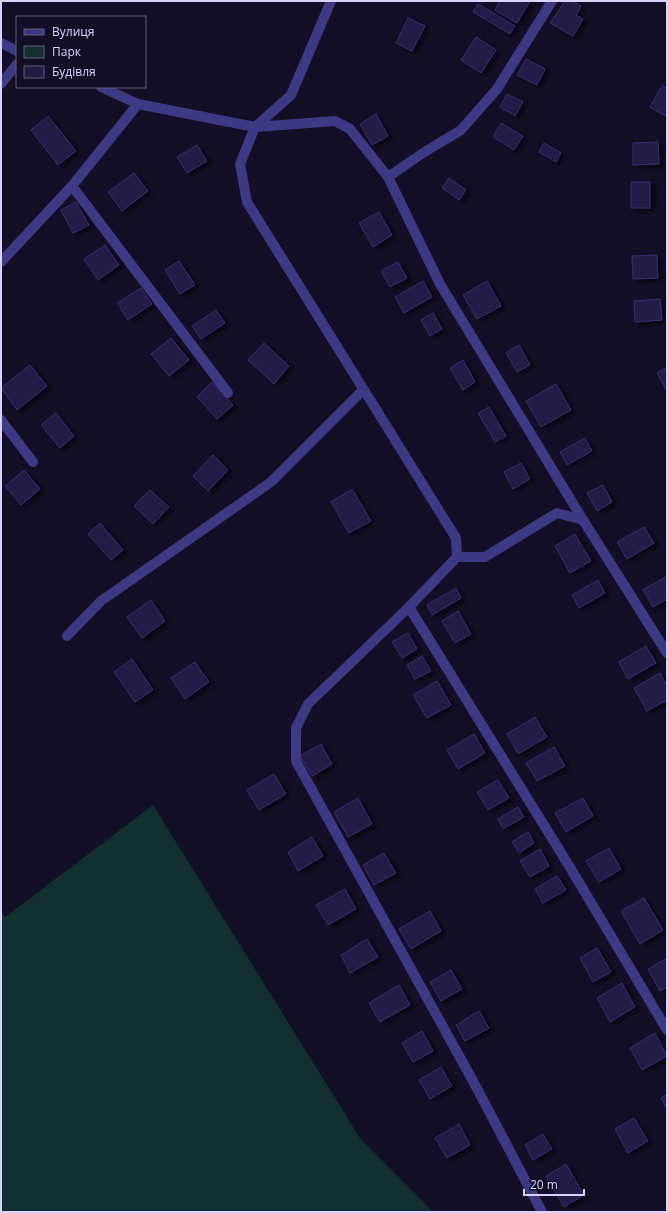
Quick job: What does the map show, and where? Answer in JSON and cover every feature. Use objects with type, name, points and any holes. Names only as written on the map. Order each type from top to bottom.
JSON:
[{"type":"street","points":[[331,1],[291,95],[255,127],[240,164],[247,202],[456,538],[457,557]]},
{"type":"street","points":[[388,177],[423,153],[462,130],[497,89],[552,1]]},
{"type":"street","points":[[1,43],[16,50]]},
{"type":"street","points":[[1,84],[16,65]]},
{"type":"street","points":[[103,88],[138,104],[255,127],[335,121],[350,129],[388,177],[440,284],[583,520],[667,653]]},
{"type":"street","points":[[1,262],[72,186],[138,104]]},
{"type":"street","points":[[72,186],[228,393]]},
{"type":"street","points":[[68,636],[101,601],[271,482],[363,390]]},
{"type":"street","points":[[1,420],[33,462]]},
{"type":"street","points":[[542,1212],[474,1081],[296,761],[296,728],[308,704],[409,607],[457,557],[485,557],[557,514],[583,520]]},
{"type":"street","points":[[409,607],[575,875],[667,1030]]},
{"type":"green space","points":[[153,805],[360,1138],[433,1212],[1,1212],[1,912],[5,917]]},
{"type":"building","points":[[500,1],[530,1],[517,23],[495,10]]},
{"type":"building","points":[[565,1],[572,1],[581,6],[576,15],[583,19],[573,36],[550,23]]},
{"type":"building","points":[[478,4],[515,26],[510,34],[473,12]]},
{"type":"building","points":[[408,18],[425,26],[412,51],[396,43]]},
{"type":"building","points":[[476,37],[496,50],[481,73],[461,60]]},
{"type":"building","points":[[526,59],[545,69],[537,85],[517,75]]},
{"type":"building","points":[[662,86],[667,88],[667,113],[665,116],[650,107]]},
{"type":"building","points":[[507,94],[523,102],[515,116],[500,107]]},
{"type":"building","points":[[376,114],[388,136],[372,145],[360,124]]},
{"type":"building","points":[[48,116],[76,151],[58,165],[31,130]]},
{"type":"building","points":[[501,123],[523,136],[514,150],[493,137]]},
{"type":"building","points":[[658,142],[659,164],[633,165],[633,143]]},
{"type":"building","points":[[544,143],[561,153],[556,162],[539,152]]},
{"type":"building","points":[[197,145],[207,161],[187,173],[177,157]]},
{"type":"building","points":[[134,173],[148,191],[122,211],[108,192]]},
{"type":"building","points":[[449,178],[466,190],[459,200],[442,188]]},
{"type":"building","points":[[631,182],[650,182],[650,208],[631,208]]},
{"type":"building","points":[[76,202],[89,225],[73,233],[61,210]]},
{"type":"building","points":[[379,212],[392,235],[373,247],[359,223]]},
{"type":"building","points":[[105,245],[119,265],[98,280],[84,259]]},
{"type":"building","points":[[657,255],[658,278],[633,279],[632,256]]},
{"type":"building","points":[[179,261],[195,285],[180,294],[165,270]]},
{"type":"building","points":[[398,262],[407,278],[390,287],[381,271]]},
{"type":"building","points":[[423,281],[432,297],[404,313],[395,297]]},
{"type":"building","points":[[487,281],[501,306],[477,319],[463,295]]},
{"type":"building","points":[[141,288],[152,304],[128,320],[117,303]]},
{"type":"building","points":[[660,299],[662,320],[635,322],[634,301]]},
{"type":"building","points":[[216,310],[225,323],[201,339],[192,326]]},
{"type":"building","points":[[433,313],[442,329],[430,336],[421,320]]},
{"type":"building","points":[[171,338],[189,360],[169,376],[151,354]]},
{"type":"building","points":[[264,343],[289,366],[274,384],[248,360]]},
{"type":"building","points":[[519,345],[530,365],[517,372],[506,353]]},
{"type":"building","points":[[463,360],[475,382],[463,390],[450,368]]},
{"type":"building","points":[[30,365],[47,386],[17,410],[1,388]]},
{"type":"building","points":[[667,367],[667,391],[657,373]]},
{"type":"building","points":[[212,382],[233,405],[217,419],[197,397]]},
{"type":"building","points":[[556,384],[571,410],[541,427],[526,401]]},
{"type":"building","points":[[489,407],[506,436],[495,442],[478,413]]},
{"type":"building","points":[[56,413],[74,436],[60,448],[41,425]]},
{"type":"building","points":[[585,438],[592,451],[567,465],[560,452]]},
{"type":"building","points":[[213,455],[228,470],[208,491],[193,476]]},
{"type":"building","points":[[521,463],[530,479],[513,489],[504,472]]},
{"type":"building","points":[[24,470],[40,489],[21,505],[5,486]]},
{"type":"building","points":[[603,485],[612,502],[597,511],[587,493]]},
{"type":"building","points":[[352,489],[371,521],[349,533],[331,502]]},
{"type":"building","points":[[150,490],[169,507],[153,524],[134,506]]},
{"type":"building","points":[[100,523],[123,550],[111,560],[88,534]]},
{"type":"building","points":[[644,527],[654,543],[627,559],[617,542]]},
{"type":"building","points":[[575,534],[591,561],[570,573],[555,546]]},
{"type":"building","points":[[667,576],[667,599],[653,607],[643,590]]},
{"type":"building","points":[[598,580],[605,593],[579,608],[572,595]]},
{"type":"building","points":[[456,588],[461,598],[432,615],[427,605]]},
{"type":"building","points":[[151,600],[165,621],[142,638],[127,617]]},
{"type":"building","points":[[458,611],[471,634],[455,643],[442,621]]},
{"type":"building","points":[[408,633],[417,649],[402,658],[392,642]]},
{"type":"building","points":[[646,646],[656,663],[628,679],[619,662]]},
{"type":"building","points":[[422,656],[431,671],[415,679],[407,665]]},
{"type":"building","points":[[132,659],[153,690],[135,702],[114,672]]},
{"type":"building","points":[[195,662],[209,682],[185,699],[171,678]]},
{"type":"building","points":[[660,673],[667,686],[667,700],[647,711],[634,688]]},
{"type":"building","points":[[437,681],[451,705],[427,718],[413,695]]},
{"type":"building","points":[[535,717],[547,737],[518,754],[507,734]]},
{"type":"building","points":[[474,734],[485,753],[458,769],[447,750]]},
{"type":"building","points":[[321,744],[332,764],[312,776],[300,756]]},
{"type":"building","points":[[554,747],[565,766],[537,781],[526,763]]},
{"type":"building","points":[[274,774],[286,794],[259,810],[247,790]]},
{"type":"building","points":[[498,780],[509,798],[488,810],[477,792]]},
{"type":"building","points":[[358,798],[372,824],[348,837],[334,812]]},
{"type":"building","points":[[583,798],[593,816],[566,832],[555,813]]},
{"type":"building","points":[[518,807],[524,817],[503,829],[498,819]]},
{"type":"building","points":[[528,832],[534,843],[519,853],[512,842]]},
{"type":"building","points":[[312,837],[323,856],[298,871],[288,852]]},
{"type":"building","points":[[609,848],[621,869],[599,882],[586,861]]},
{"type":"building","points":[[540,849],[549,866],[530,877],[520,861]]},
{"type":"building","points":[[384,853],[396,873],[374,885],[363,865]]},
{"type":"building","points":[[557,876],[566,890],[543,903],[535,889]]},
{"type":"building","points":[[345,889],[356,909],[328,925],[316,905]]},
{"type":"building","points":[[644,898],[663,930],[640,944],[621,911]]},
{"type":"building","points":[[430,911],[441,931],[411,949],[399,929]]},
{"type":"building","points":[[367,939],[378,957],[350,973],[341,955]]},
{"type":"building","points":[[597,948],[611,972],[593,982],[580,958]]},
{"type":"building","points":[[667,958],[667,987],[660,991],[648,969]]},
{"type":"building","points":[[451,970],[462,989],[441,1001],[430,982]]},
{"type":"building","points":[[622,983],[635,1007],[610,1022],[597,998]]},
{"type":"building","points":[[399,985],[410,1005],[380,1022],[369,1003]]},
{"type":"building","points":[[479,1011],[489,1028],[465,1041],[456,1025]]},
{"type":"building","points":[[422,1031],[433,1051],[413,1062],[402,1043]]},
{"type":"building","points":[[655,1033],[667,1056],[642,1070],[630,1048]]},
{"type":"building","points":[[441,1067],[452,1086],[430,1099],[419,1080]]},
{"type":"building","points":[[667,1094],[667,1109],[661,1098]]},
{"type":"building","points":[[634,1118],[648,1141],[628,1153],[615,1129]]},
{"type":"building","points":[[459,1124],[470,1145],[447,1158],[435,1138]]},
{"type":"building","points":[[543,1134],[552,1149],[533,1160],[525,1145]]},
{"type":"building","points":[[566,1164],[584,1195],[564,1207],[546,1176]]}]
